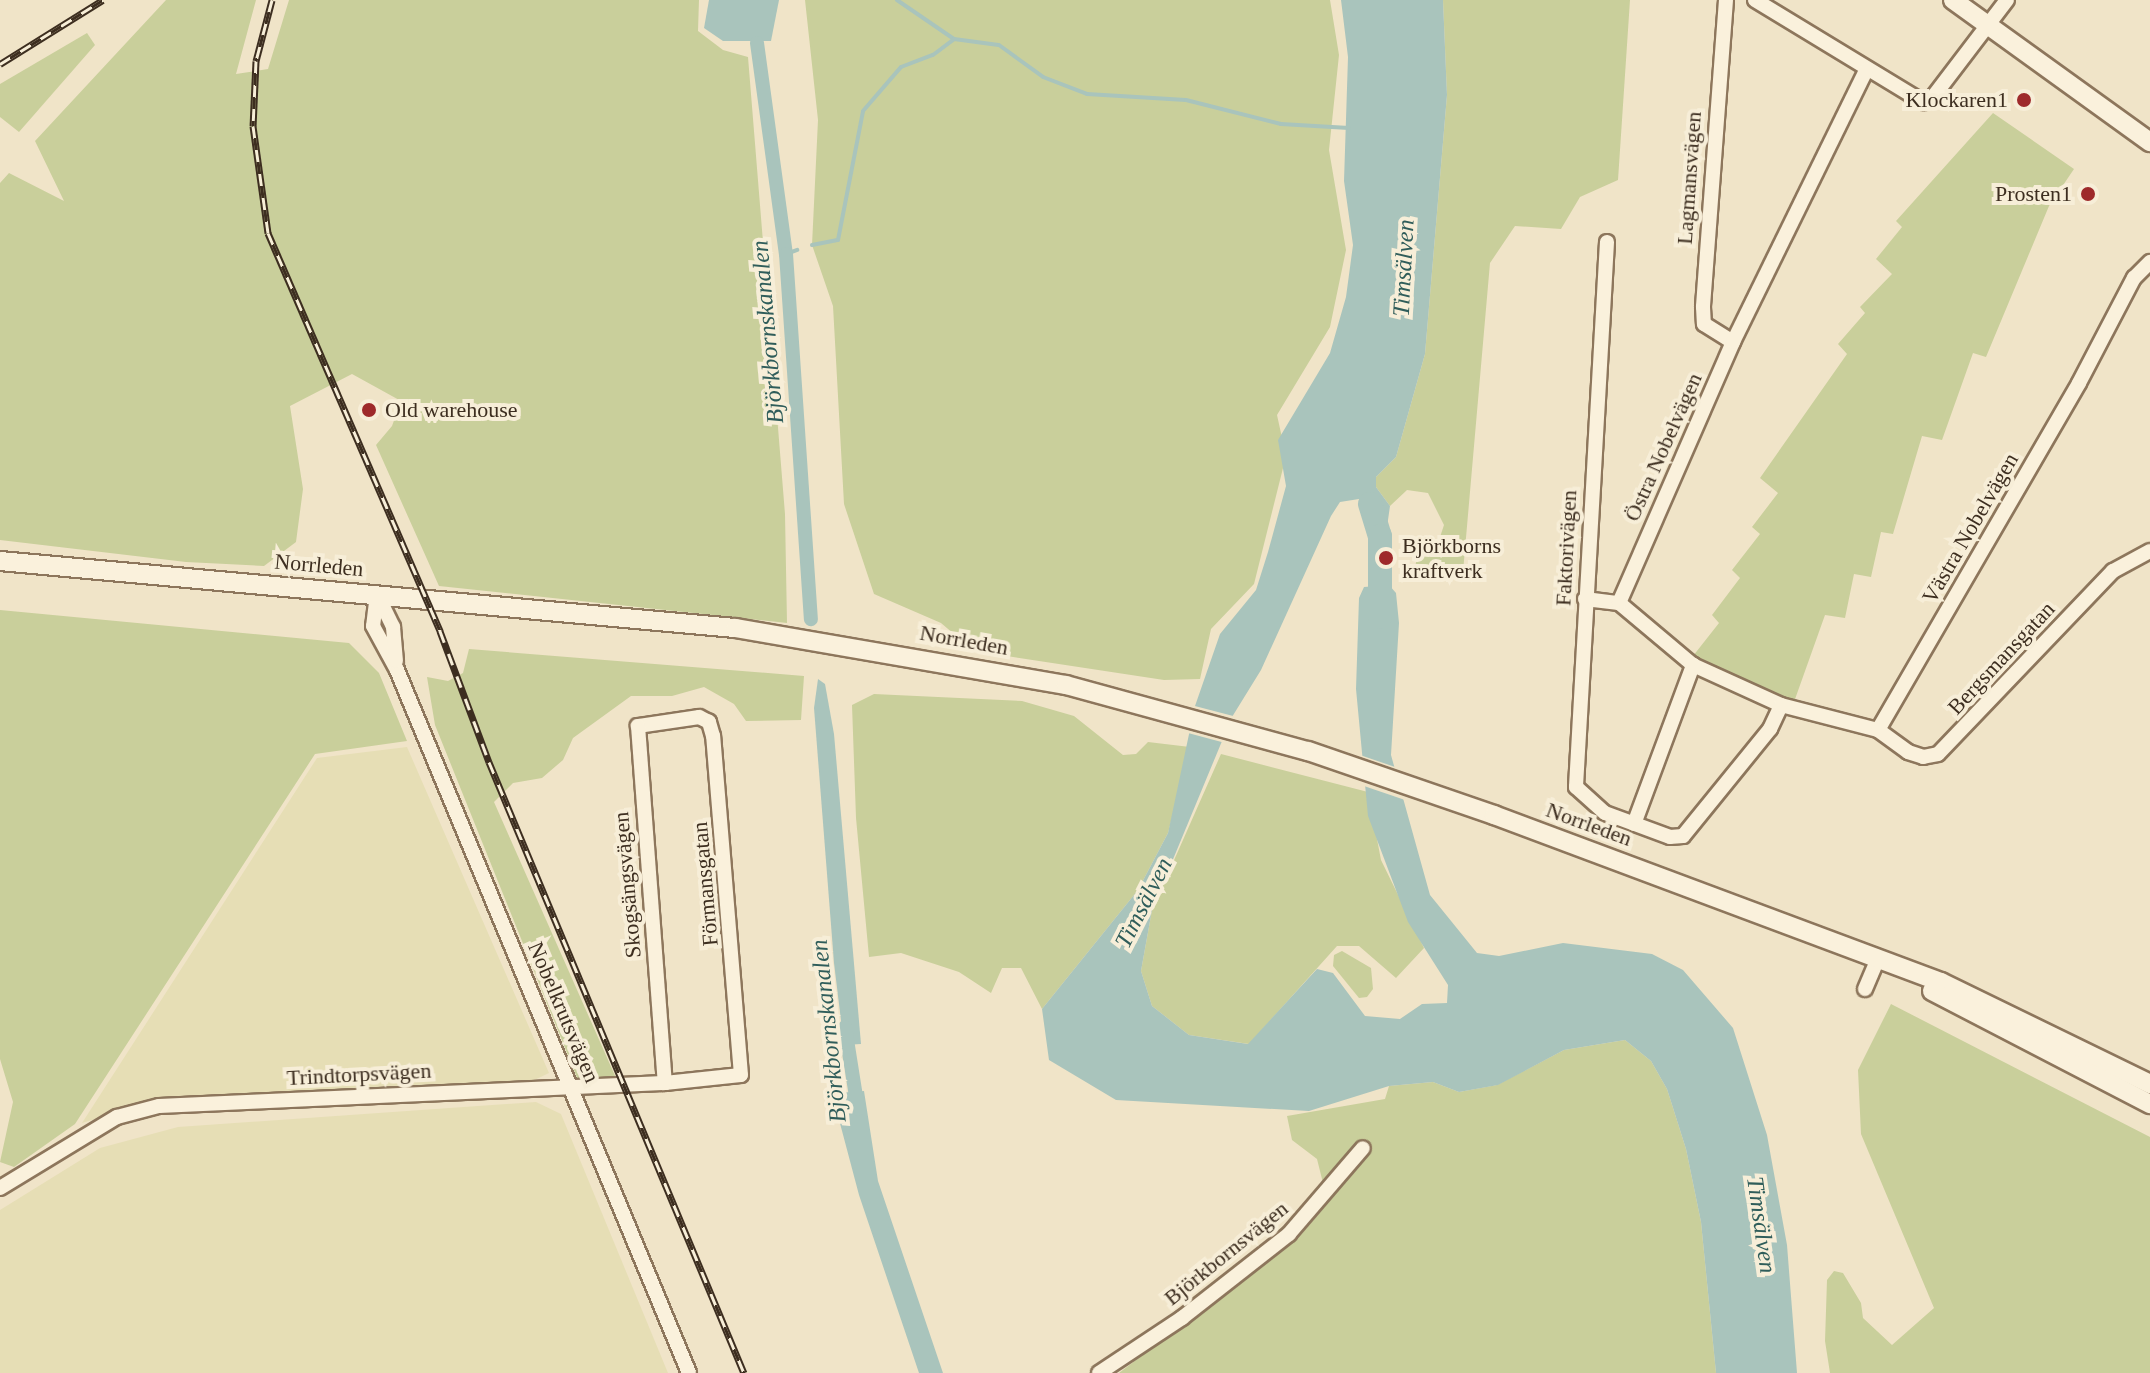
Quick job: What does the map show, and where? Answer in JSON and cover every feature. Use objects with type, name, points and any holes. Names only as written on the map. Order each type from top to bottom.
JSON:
[{"type":"street","name":"Lagmansvägen","points":[[1726,0],[1703,307],[1704,324],[1733,342]]},
{"type":"street","points":[[1755,0],[1923,102],[1933,97],[2007,0]]},
{"type":"street","points":[[1953,0],[2148,134]]},
{"type":"street","name":"Östra Nobelvägen","points":[[1619,603],[1733,342],[1866,70]]},
{"type":"street","name":"Faktorivägen","points":[[1607,242],[1576,787],[1605,813],[1634,824]]},
{"type":"street","name":"Västra Nobelvägen","points":[[1878,730],[2079,383],[2134,278],[2150,262]]},
{"type":"street","name":"Bergsmansgatan","points":[[1878,730],[1916,755],[1938,754],[2113,571],[2150,551]]},
{"type":"street","name":"Norrleden","points":[[0,561],[377,594],[820,639],[1002,670],[1177,712],[1409,783],[1877,961],[1941,982],[2150,1084]]},
{"type":"street","name":"Nobelkrutsvägen","points":[[377,594],[393,627],[397,670],[689,1373]]},
{"type":"street","points":[[1585,599],[1619,603],[1693,665],[1781,705],[1878,730]]},
{"type":"street","points":[[1693,665],[1634,824],[1670,837],[1694,828],[1770,729],[1781,705]]},
{"type":"street","name":"Förmansgatan","points":[[678,719],[699,717],[709,722],[713,736],[741,1075]]},
{"type":"street","name":"Skogsängsvägen","points":[[665,1083],[637,744],[638,726],[678,719]]},
{"type":"street","points":[[1865,989],[1877,961]]},
{"type":"street","name":"Norrleden","points":[[1877,961],[2150,1104]]},
{"type":"street","name":"Trindtorpsvägen","points":[[0,1188],[117,1117],[159,1106],[570,1083],[665,1083],[741,1075]]},
{"type":"street","name":"Björkbornsvägen","points":[[1100,1373],[1182,1318],[1289,1234],[1363,1148]]},
{"type":"shaded area","points":[[407,747],[549,1073],[526,1084],[163,1099],[82,1123],[317,758]]},
{"type":"shaded area","points":[[536,1102],[561,1114],[668,1373],[0,1373],[0,1210],[100,1148],[178,1127]]},
{"type":"green space","points":[[166,0],[256,0],[236,74],[268,69],[289,0],[699,0],[698,31],[723,50],[748,57],[785,514],[787,623],[439,586],[376,445],[392,426],[401,401],[352,374],[290,406],[303,489],[296,542],[264,566],[186,562],[0,540],[0,183],[9,173],[64,201],[35,141]]},
{"type":"green space","points":[[805,0],[1330,0],[1339,55],[1329,150],[1346,250],[1330,327],[1277,415],[1286,456],[1254,584],[1211,629],[1200,679],[1164,680],[974,651],[941,623],[874,594],[844,504],[833,306],[812,245],[818,120]]},
{"type":"green space","points":[[1443,0],[1630,0],[1618,180],[1580,197],[1561,229],[1515,226],[1490,263],[1463,572],[1415,570],[1417,555],[1438,543],[1444,525],[1428,493],[1407,490],[1390,506],[1376,487],[1376,477],[1396,457],[1425,354],[1447,95]]},
{"type":"green space","points":[[87,33],[95,45],[19,132],[0,117],[0,84]]},
{"type":"green space","points":[[1993,113],[2074,169],[2049,206],[1986,357],[1973,353],[1942,440],[1922,436],[1893,534],[1881,532],[1871,577],[1854,574],[1845,618],[1825,615],[1794,702],[1693,656],[1719,623],[1712,615],[1740,578],[1732,570],[1760,534],[1752,527],[1778,493],[1760,478],[1847,354],[1838,344],[1865,313],[1860,307],[1892,274],[1876,259],[1902,227],[1896,221]]},
{"type":"green space","points":[[0,610],[349,643],[379,673],[407,741],[315,754],[75,1124],[14,1167],[0,1162],[13,1102],[0,1059]]},
{"type":"green space","points":[[469,649],[804,676],[801,720],[746,721],[734,704],[704,687],[672,696],[631,696],[573,738],[563,760],[542,778],[513,783],[494,802],[616,1078],[578,1080],[435,725],[427,677],[448,681],[463,673]]},
{"type":"green space","points":[[874,694],[1022,701],[1074,716],[1123,755],[1136,754],[1148,742],[1190,747],[1168,833],[1138,890],[1042,1009],[1021,968],[1002,968],[991,993],[959,972],[901,953],[869,957],[856,818],[852,705]]},
{"type":"green space","points":[[1221,754],[1368,792],[1381,860],[1424,948],[1396,978],[1359,946],[1337,946],[1249,1044],[1189,1035],[1152,1006],[1141,971],[1152,910]]},
{"type":"green space","points":[[1342,951],[1371,968],[1373,989],[1367,997],[1359,998],[1333,966],[1334,955]]},
{"type":"green space","points":[[1891,1004],[2150,1137],[2150,1373],[1830,1373],[1825,1341],[1827,1280],[1834,1271],[1843,1273],[1861,1303],[1863,1318],[1892,1345],[1934,1308],[1861,1134],[1858,1070]]},
{"type":"green space","points":[[1625,1040],[1651,1061],[1667,1089],[1686,1149],[1701,1222],[1716,1373],[1119,1373],[1302,1233],[1327,1204],[1324,1199],[1334,1188],[1323,1183],[1317,1159],[1292,1140],[1287,1116],[1385,1099],[1389,1086],[1433,1082],[1459,1092],[1497,1085],[1564,1050]]},
{"type":"water","points":[[709,0],[779,0],[771,41],[723,41],[704,28]]},
{"type":"water","name":"Timsälven","points":[[1341,0],[1443,0],[1447,95],[1425,354],[1396,457],[1376,477],[1376,487],[1390,506],[1386,534],[1375,533],[1369,517],[1363,517],[1359,499],[1340,502],[1261,670],[1232,717],[1152,910],[1141,971],[1152,1006],[1189,1035],[1248,1044],[1317,969],[1333,973],[1365,1016],[1400,1019],[1422,1004],[1447,1003],[1448,985],[1408,922],[1368,816],[1356,689],[1359,598],[1364,587],[1389,585],[1396,593],[1399,623],[1391,755],[1430,895],[1477,953],[1499,956],[1563,943],[1652,954],[1683,970],[1733,1028],[1767,1135],[1787,1245],[1797,1373],[1716,1373],[1701,1222],[1686,1149],[1667,1089],[1651,1061],[1625,1040],[1564,1050],[1498,1085],[1459,1092],[1433,1082],[1389,1086],[1309,1111],[1116,1100],[1049,1060],[1042,1009],[1138,890],[1168,833],[1195,706],[1220,634],[1256,590],[1268,552],[1286,486],[1278,440],[1330,353],[1346,297],[1353,245],[1344,181],[1348,57]]},
{"type":"water","points":[[818,679],[825,684],[834,734],[861,1044],[844,1045],[834,963],[814,708]]},
{"type":"water","points":[[864,1091],[878,1181],[943,1373],[919,1373],[859,1195],[837,1112],[838,1093]]},
{"type":"pier","points":[[1191,705],[1237,717],[1229,744],[1188,733]]},
{"type":"pier","points":[[1360,755],[1398,768],[1405,800],[1364,786]]},
{"type":"waterway","points":[[897,0],[954,39],[999,45],[1043,77],[1087,94],[1186,100],[1281,124],[1349,128]]},
{"type":"waterway","points":[[812,245],[838,240],[863,111],[901,67],[933,55],[954,39]]},
{"type":"waterway","name":"Björkbornskanalen","points":[[757,43],[786,254],[811,619]]},
{"type":"waterway","points":[[786,254],[797,250]]},
{"type":"waterway","points":[[1370,504],[1380,536],[1380,617]]},
{"type":"waterway","name":"Björkbornskanalen","points":[[845,1027],[858,1109]]},
{"type":"railway","points":[[0,64],[103,0]]},
{"type":"railway","points":[[272,0],[256,61],[253,126],[268,233],[440,631],[489,762],[744,1373]]},
{"type":"place","name":"Klockaren1","points":[[2024,100]]},
{"type":"place","name":"Prosten1","points":[[2088,194]]},
{"type":"place","name":"Old warehouse","points":[[369,410]]},
{"type":"place","name":"Björkborns kraftverk","points":[[1386,558]]}]
